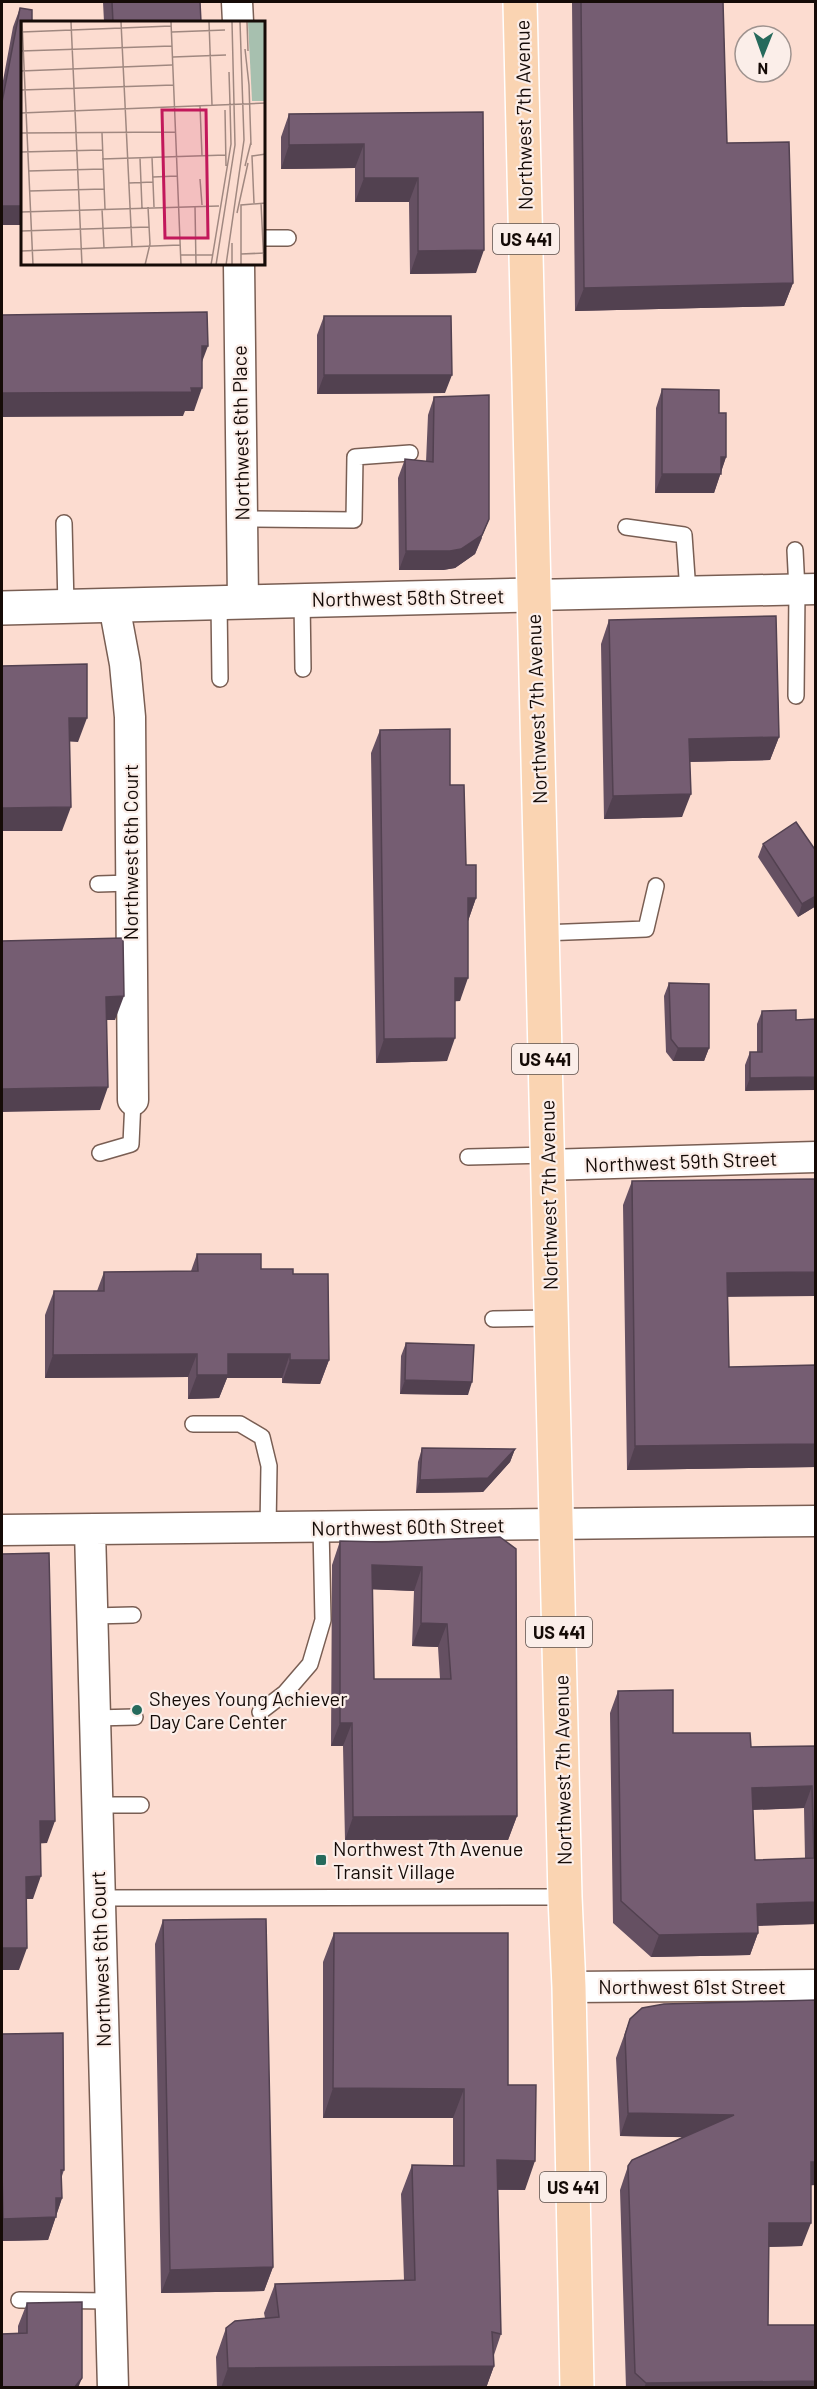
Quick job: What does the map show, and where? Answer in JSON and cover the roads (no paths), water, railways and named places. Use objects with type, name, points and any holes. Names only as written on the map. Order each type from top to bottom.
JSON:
[{"type":"main road","name":"Northwest 7th Avenue","points":[[520,2],[577,2388]]},
{"type":"street","points":[[237,2],[238,21]]},
{"type":"street","name":"Northwest 6th Place","points":[[231,602],[241,519],[239,266]]},
{"type":"street","name":"Northwest 58th Street","points":[[2,608],[806,590]]},
{"type":"street","name":"Northwest 6th Court","points":[[114,605],[125,664],[130,717],[133,1100]]},
{"type":"street","name":"Northwest 59th Street","points":[[547,1160],[816,1157]]},
{"type":"street","name":"Northwest 60th Street","points":[[2,1530],[816,1521]]},
{"type":"street","name":"Northwest 6th Court","points":[[90,1530],[98,1898],[113,2388]]},
{"type":"street","name":"Northwest 61st Street","points":[[569,1987],[816,1985]]},
{"type":"lane","points":[[266,238],[288,238]]},
{"type":"lane","points":[[241,519],[354,520],[355,457],[410,453]]},
{"type":"lane","points":[[64,523],[66,606]]},
{"type":"lane","points":[[626,527],[684,535],[687,592]]},
{"type":"lane","points":[[795,550],[806,590],[796,696]]},
{"type":"lane","points":[[302,600],[303,669]]},
{"type":"lane","points":[[220,679],[231,602]]},
{"type":"lane","points":[[98,884],[130,883]]},
{"type":"lane","points":[[542,933],[646,929],[656,886]]},
{"type":"lane","points":[[100,1153],[131,1144],[133,1100]]},
{"type":"lane","points":[[468,1157],[547,1160]]},
{"type":"lane","points":[[493,1319],[551,1318]]},
{"type":"lane","points":[[193,1424],[240,1424],[262,1437],[269,1466],[268,1528]]},
{"type":"lane","points":[[260,1712],[285,1693],[310,1664],[323,1620],[321,1527]]},
{"type":"lane","points":[[92,1616],[133,1615]]},
{"type":"lane","points":[[95,1718],[135,1718]]},
{"type":"lane","points":[[96,1805],[141,1804]]},
{"type":"lane","points":[[98,1898],[565,1897]]},
{"type":"lane","points":[[19,2300],[111,2301]]},
{"type":"place","name":"Sheyes Young Achiever Day Care Center","points":[[137,1710]]},
{"type":"place","name":"Northwest 7th Avenue Transit Village","points":[[321,1860]]}]
